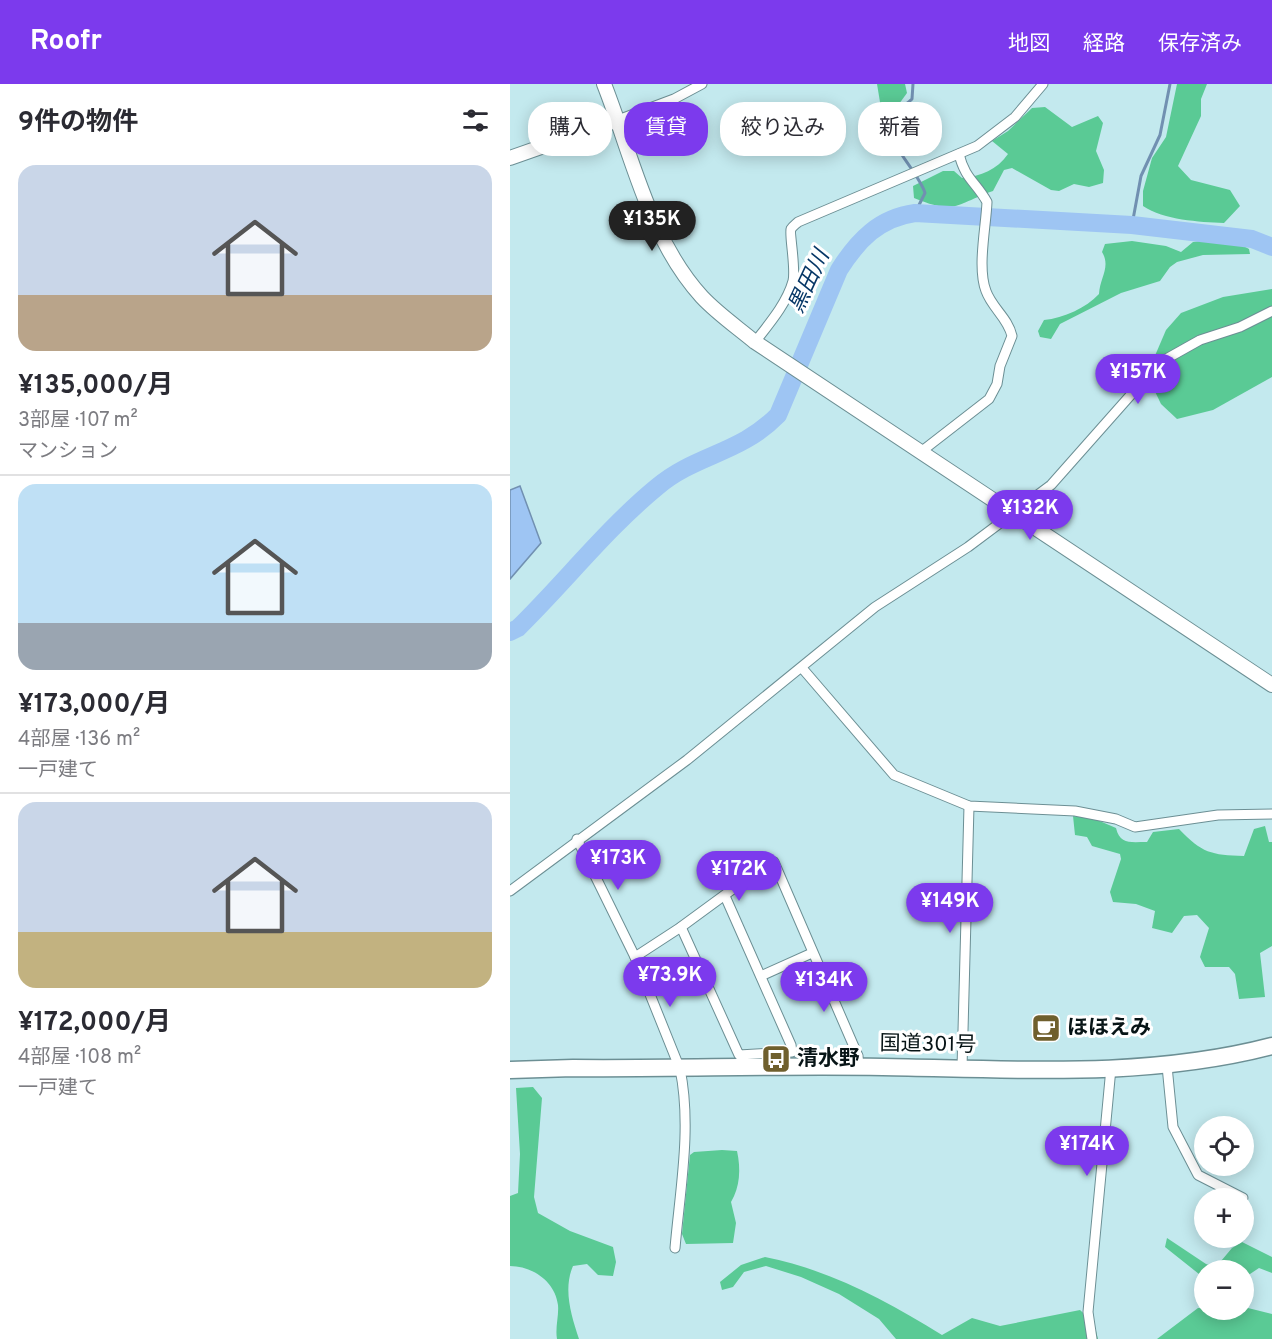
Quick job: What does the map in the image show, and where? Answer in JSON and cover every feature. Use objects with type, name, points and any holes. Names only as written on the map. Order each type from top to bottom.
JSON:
[{"type":"highway","name":"国道301号","points":[[510,1070],[860,1066],[1111,1068],[1167,1066],[1209,1061],[1272,1046]]},
{"type":"street","points":[[604,84],[660,234],[701,295],[723,317],[755,342],[1014,511],[1272,685]]},
{"type":"street","points":[[510,158],[674,99],[702,84]]},
{"type":"street","points":[[755,342],[787,297],[792,282],[795,264],[791,229],[811,215],[924,170],[984,142],[1015,117],[1043,84]]},
{"type":"street","points":[[922,452],[928,444],[989,399],[997,384],[1002,357],[1011,342],[1011,330],[986,293],[983,279],[987,202],[982,192],[966,176],[959,154]]},
{"type":"street","points":[[510,891],[577,839],[687,760],[876,607],[968,547],[1051,485],[1069,467],[1140,381],[1159,363],[1200,339],[1240,327],[1272,311]]},
{"type":"street","points":[[802,668],[894,775],[969,806],[1075,811],[1116,819],[1134,827],[1218,815],[1272,814]]},
{"type":"street","points":[[962,1068],[969,806]]},
{"type":"street","points":[[577,839],[634,957],[680,1069],[683,1084],[684,1148],[675,1248]]},
{"type":"street","points":[[634,957],[681,927],[767,864],[774,862],[858,1056],[860,1066]]},
{"type":"street","points":[[681,927],[739,1055],[792,1052],[791,1045],[725,896]]},
{"type":"street","points":[[761,976],[812,953]]},
{"type":"street","points":[[1167,1066],[1173,1127],[1198,1174],[1224,1188]]},
{"type":"street","points":[[1092,1339],[1089,1312],[1111,1068]]},
{"type":"green space","points":[[877,84],[905,84],[907,93],[900,102],[880,102]]},
{"type":"green space","points":[[1177,84],[1207,84],[1201,99],[1201,116],[1178,166],[1191,180],[1230,190],[1240,206],[1224,223],[1171,217],[1143,206],[1143,191],[1152,158],[1166,137]]},
{"type":"green space","points":[[1045,107],[1072,127],[1098,116],[1103,123],[1096,151],[1104,170],[1103,183],[1089,187],[1074,184],[1059,191],[1051,190],[1012,168],[1004,170],[993,191],[962,204],[939,206],[914,198],[913,186],[943,171],[954,171],[962,178],[976,176],[994,168],[1008,154],[992,141],[1008,131],[1032,108]]},
{"type":"green space","points":[[1207,240],[1238,243],[1249,249],[1250,254],[1203,255],[1177,262],[1170,267],[1160,281],[1121,293],[1060,324],[1051,339],[1040,337],[1038,331],[1044,320],[1074,312],[1099,294],[1105,267],[1102,252],[1105,244],[1132,241],[1166,246],[1181,252],[1193,242]]},
{"type":"green space","points":[[1272,289],[1272,377],[1213,410],[1177,419],[1161,404],[1149,379],[1154,358],[1166,330],[1181,313],[1223,297]]},
{"type":"green space","points":[[1073,816],[1095,819],[1116,828],[1123,840],[1131,842],[1147,842],[1153,832],[1179,829],[1201,848],[1233,856],[1244,856],[1254,829],[1265,826],[1269,842],[1272,842],[1272,946],[1260,953],[1265,997],[1239,999],[1235,974],[1229,967],[1205,967],[1200,957],[1209,928],[1197,915],[1184,916],[1172,933],[1152,928],[1155,911],[1136,904],[1113,902],[1110,892],[1121,859],[1120,854],[1092,846],[1087,837],[1075,835]]},
{"type":"green space","points":[[533,1087],[542,1098],[534,1197],[538,1213],[570,1231],[613,1247],[616,1262],[613,1276],[598,1275],[587,1264],[573,1266],[568,1293],[579,1339],[557,1339],[558,1305],[552,1289],[541,1276],[534,1272],[510,1266],[510,1196],[518,1193],[520,1154],[516,1088]]},
{"type":"green space","points":[[737,1151],[738,1158],[738,1184],[731,1202],[736,1223],[733,1243],[686,1244],[682,1234],[690,1155],[694,1152]]},
{"type":"green space","points":[[1167,1238],[1200,1260],[1194,1260],[1194,1270],[1165,1247]]},
{"type":"green space","points":[[1232,1248],[1254,1248],[1272,1257],[1272,1273],[1259,1268],[1254,1271],[1254,1260],[1222,1260]]},
{"type":"green space","points":[[765,1257],[835,1278],[899,1310],[942,1335],[972,1318],[1000,1326],[1080,1310],[1094,1323],[1098,1339],[896,1339],[879,1319],[839,1294],[801,1277],[766,1266],[744,1272],[733,1287],[722,1290],[720,1282],[741,1265]]},
{"type":"green space","points":[[1254,1310],[1272,1314],[1272,1339],[1157,1339],[1194,1311],[1194,1320],[1254,1320]]},
{"type":"water","points":[[520,486],[541,543],[510,579],[510,490]]},
{"type":"waterway","points":[[913,84],[912,99],[893,116],[890,131],[925,193],[915,213]]},
{"type":"waterway","points":[[1132,225],[1141,176],[1160,135],[1170,84]]},
{"type":"waterway","name":"黒田川","points":[[510,632],[518,628],[620,520],[657,487],[687,467],[749,438],[778,415],[839,270],[862,240],[880,225],[915,213],[1132,225],[1252,239],[1272,247]]},
{"type":"place","name":"ほほえみ","points":[[1046,1028]]},
{"type":"place","name":"清水野","points":[[776,1059]]}]
